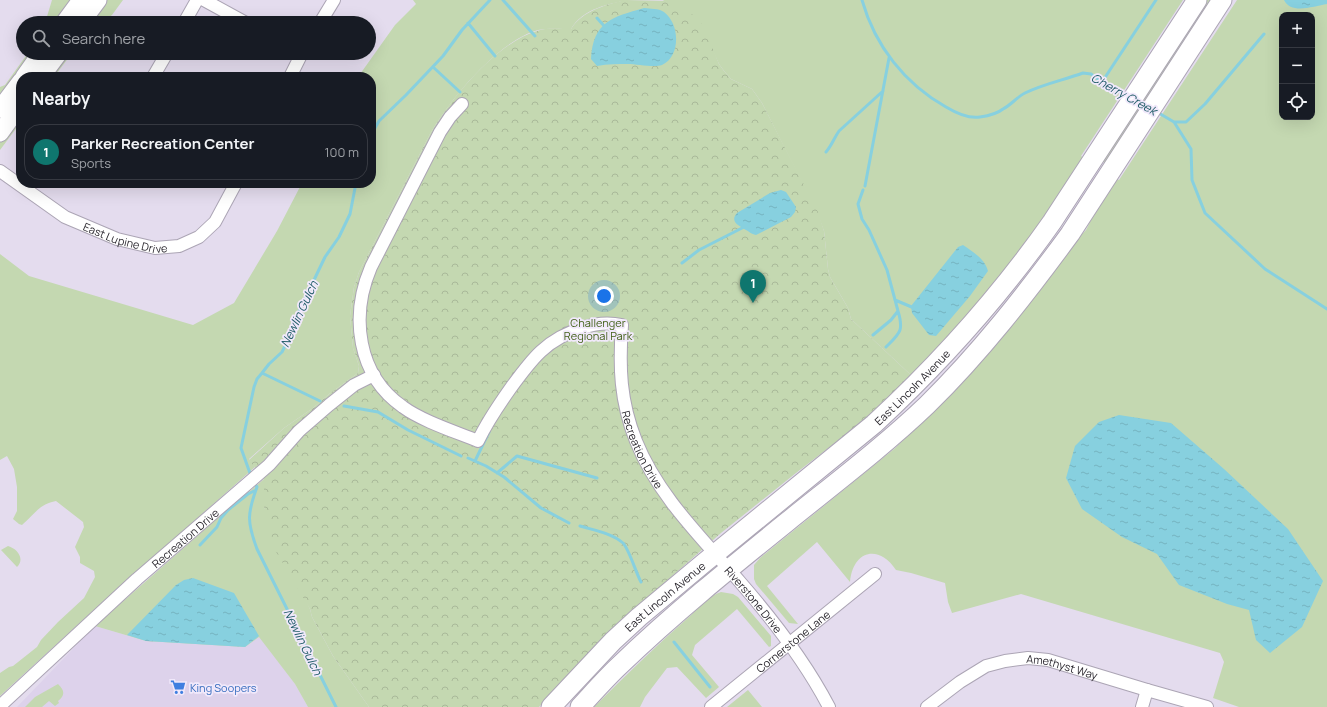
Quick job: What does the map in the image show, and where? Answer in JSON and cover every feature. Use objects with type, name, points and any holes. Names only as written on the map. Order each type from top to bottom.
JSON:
[{"type":"main road","name":"East Lincoln Avenue","points":[[551,707],[628,627],[874,424],[932,368],[984,311],[1031,252],[1092,163],[1197,0]]},
{"type":"main road","name":"East Lincoln Avenue","points":[[580,707],[619,666],[680,609],[888,440],[927,405],[995,331],[1070,234],[1222,0]]},
{"type":"street","points":[[69,16],[80,0]]},
{"type":"street","points":[[86,16],[98,0]]},
{"type":"street","points":[[188,16],[197,0]]},
{"type":"street","points":[[204,0],[233,16]]},
{"type":"street","points":[[324,16],[334,0]]},
{"type":"street","points":[[28,72],[36,60]]},
{"type":"street","points":[[45,72],[54,60]]},
{"type":"street","points":[[156,72],[163,60]]},
{"type":"street","points":[[292,72],[298,60]]},
{"type":"street","points":[[0,109],[16,88]]},
{"type":"street","points":[[374,375],[364,351],[360,331],[360,304],[364,285],[371,267],[438,136],[450,117],[462,104]]},
{"type":"street","points":[[0,133],[16,111]]},
{"type":"street","name":"East Lupine Drive","points":[[0,171],[16,183]]},
{"type":"street","name":"East Lupine Drive","points":[[23,188],[56,212],[70,219],[117,239],[155,248],[179,246],[199,237],[215,222],[233,188]]},
{"type":"street","name":"Recreation Drive","points":[[0,706],[53,656],[171,550],[269,465],[299,431],[329,404],[354,385],[374,375],[387,393],[404,408],[427,420],[478,441],[489,419],[534,358],[548,345],[566,333],[591,325],[606,323],[622,325],[620,358],[621,381],[626,409],[637,443],[656,478],[687,522],[715,554]]},
{"type":"street","name":"Riverstone Drive","points":[[715,554],[790,643],[809,670],[830,707]]},
{"type":"street","name":"Cornerstone Lane","points":[[711,707],[874,574]]},
{"type":"street","name":"Amethyst Way","points":[[927,707],[960,682],[979,670],[1015,659],[1028,658],[1048,660],[1207,707]]},
{"type":"street","points":[[1142,707],[1147,690]]},
{"type":"shaded area","points":[[95,626],[146,641],[259,636],[295,684],[308,707],[17,707]]},
{"type":"green space","points":[[52,0],[73,0],[61,16],[47,16]]},
{"type":"green space","points":[[103,0],[123,0],[111,16],[93,16]]},
{"type":"green space","points":[[413,0],[631,0],[597,8],[582,16],[571,29],[542,29],[523,36],[507,46],[476,73],[462,89],[430,134],[359,272],[354,287],[350,316],[353,348],[359,366],[358,373],[329,394],[313,408],[284,428],[249,459],[255,467],[0,696],[0,673],[13,666],[37,647],[41,640],[58,622],[84,598],[95,577],[94,571],[80,563],[80,557],[75,547],[84,527],[83,522],[56,501],[45,504],[22,525],[13,519],[17,511],[17,487],[14,469],[7,456],[0,460],[0,254],[29,276],[193,325],[234,303],[277,231],[299,188],[376,188],[376,72],[362,72],[370,60],[376,60],[376,52],[395,25],[416,4]]},
{"type":"green space","name":"Challenger Regional Park","points":[[626,0],[672,1],[689,11],[702,24],[719,64],[724,71],[731,79],[752,89],[762,103],[818,212],[824,231],[830,277],[848,308],[851,319],[912,376],[866,419],[721,533],[653,593],[605,638],[539,707],[369,707],[333,656],[312,617],[310,609],[275,550],[264,507],[264,479],[249,460],[284,428],[313,408],[329,394],[358,373],[359,366],[353,348],[350,316],[354,287],[359,272],[430,134],[462,89],[491,59],[521,37],[545,29],[571,29],[588,13],[603,6]]},
{"type":"green space","points":[[663,0],[1183,0],[1081,156],[1084,158],[1016,257],[975,307],[912,376],[851,319],[848,308],[830,277],[824,231],[817,212],[762,103],[752,89],[731,79],[719,64],[713,51]]},
{"type":"green space","points":[[1206,0],[1213,0],[1107,164],[1101,161]]},
{"type":"green space","points":[[1237,0],[1327,0],[1327,707],[1239,707],[1213,698],[1224,662],[1220,653],[1021,594],[952,613],[948,602],[945,583],[896,570],[882,556],[875,554],[868,554],[861,557],[852,571],[850,582],[817,542],[767,586],[798,624],[789,623],[756,584],[754,579],[754,565],[760,558],[894,449],[955,391],[978,365],[1074,242],[1086,230],[1094,214],[1117,179],[1119,180]]},
{"type":"green space","points":[[23,60],[29,60],[19,72],[16,72],[16,76],[0,97],[0,87],[5,85]]},
{"type":"green space","points":[[61,60],[67,60],[58,72],[53,72]]},
{"type":"green space","points":[[16,121],[16,129],[0,150],[0,142]]},
{"type":"green space","points":[[264,479],[264,507],[310,609],[312,617],[333,656],[369,707],[308,707],[295,684],[259,637],[245,647],[146,641],[95,626]]},
{"type":"green space","points":[[8,546],[15,549],[19,555],[20,561],[17,567],[1,550]]},
{"type":"green space","points":[[721,592],[733,594],[738,597],[771,636],[771,646],[769,647],[737,609],[695,645],[692,655],[719,687],[706,698],[677,667],[667,668],[645,697],[640,707],[594,707],[704,602]]},
{"type":"green space","points":[[58,684],[62,689],[63,695],[58,701],[59,703],[55,706],[49,701],[42,707],[25,707],[35,697]]},
{"type":"green space","points":[[748,690],[762,707],[727,707]]},
{"type":"water","points":[[1284,0],[1327,0],[1327,4],[1310,8],[1297,8],[1287,5]]},
{"type":"water","points":[[644,8],[657,9],[664,12],[669,17],[673,24],[676,40],[673,55],[668,61],[659,66],[609,64],[597,66],[591,59],[596,37],[600,29],[614,18]]},
{"type":"water","points":[[781,190],[786,192],[796,207],[795,212],[791,217],[756,235],[752,234],[736,223],[734,219],[737,213],[770,193]]},
{"type":"water","points":[[963,245],[981,259],[988,271],[970,296],[936,336],[929,335],[912,313],[911,306],[958,247]]},
{"type":"water","points":[[1119,415],[1171,423],[1224,469],[1288,529],[1323,581],[1302,627],[1270,653],[1256,640],[1249,610],[1227,604],[1179,585],[1157,554],[1122,537],[1082,509],[1066,478],[1075,446],[1099,422]]},
{"type":"water","points":[[193,578],[234,593],[259,636],[245,647],[146,641],[127,635],[176,585],[184,580]]},
{"type":"waterway","name":"Newlin Gulch","points":[[376,126],[379,121],[443,56],[462,30],[490,0]]},
{"type":"waterway","points":[[503,0],[535,36]]},
{"type":"waterway","name":"Cherry Creek","points":[[862,0],[868,17],[883,48],[905,75],[931,98],[962,115],[983,117],[992,114],[1001,110],[1022,95],[1032,90],[1083,73],[1091,74],[1127,96]]},
{"type":"waterway","points":[[1102,82],[1156,0]]},
{"type":"waterway","points":[[597,18],[605,27]]},
{"type":"waterway","points":[[468,23],[495,56]]},
{"type":"waterway","points":[[1174,122],[1186,122],[1205,104],[1264,34]]},
{"type":"waterway","points":[[865,186],[889,58]]},
{"type":"waterway","points":[[433,67],[460,92]]},
{"type":"waterway","points":[[826,152],[839,131],[883,91]]},
{"type":"waterway","name":"Cherry Creek","points":[[1157,112],[1174,122],[1191,149],[1192,180],[1205,213],[1265,269],[1327,309]]},
{"type":"waterway","name":"Newlin Gulch","points":[[251,476],[241,448],[254,387],[257,379],[269,364],[282,352],[292,326],[325,257],[339,237],[350,214],[355,188]]},
{"type":"waterway","points":[[863,190],[858,204],[862,219],[869,230],[887,270],[898,311],[891,320],[873,335]]},
{"type":"waterway","points":[[682,263],[699,250],[744,227]]},
{"type":"waterway","points":[[895,300],[914,308]]},
{"type":"waterway","points":[[886,347],[900,331],[901,323],[898,311]]},
{"type":"waterway","points":[[262,373],[320,401]]},
{"type":"waterway","points":[[344,406],[378,412],[408,430],[461,456]]},
{"type":"waterway","points":[[475,461],[489,432]]},
{"type":"waterway","points":[[497,473],[517,456],[597,478]]},
{"type":"waterway","points":[[468,458],[486,466],[504,477],[541,508],[569,523]]},
{"type":"waterway","name":"Newlin Gulch","points":[[254,482],[257,487],[251,504],[250,525],[257,549],[336,707]]},
{"type":"waterway","points":[[200,545],[217,527],[221,518],[228,510],[254,491]]},
{"type":"waterway","points":[[580,526],[608,534],[623,543],[628,550],[641,582]]},
{"type":"waterway","points":[[674,642],[710,687]]},
{"type":"place","name":"Parker Recreation Center","points":[[753,303]]},
{"type":"place","name":"King Soopers","points":[[178,687]]}]
